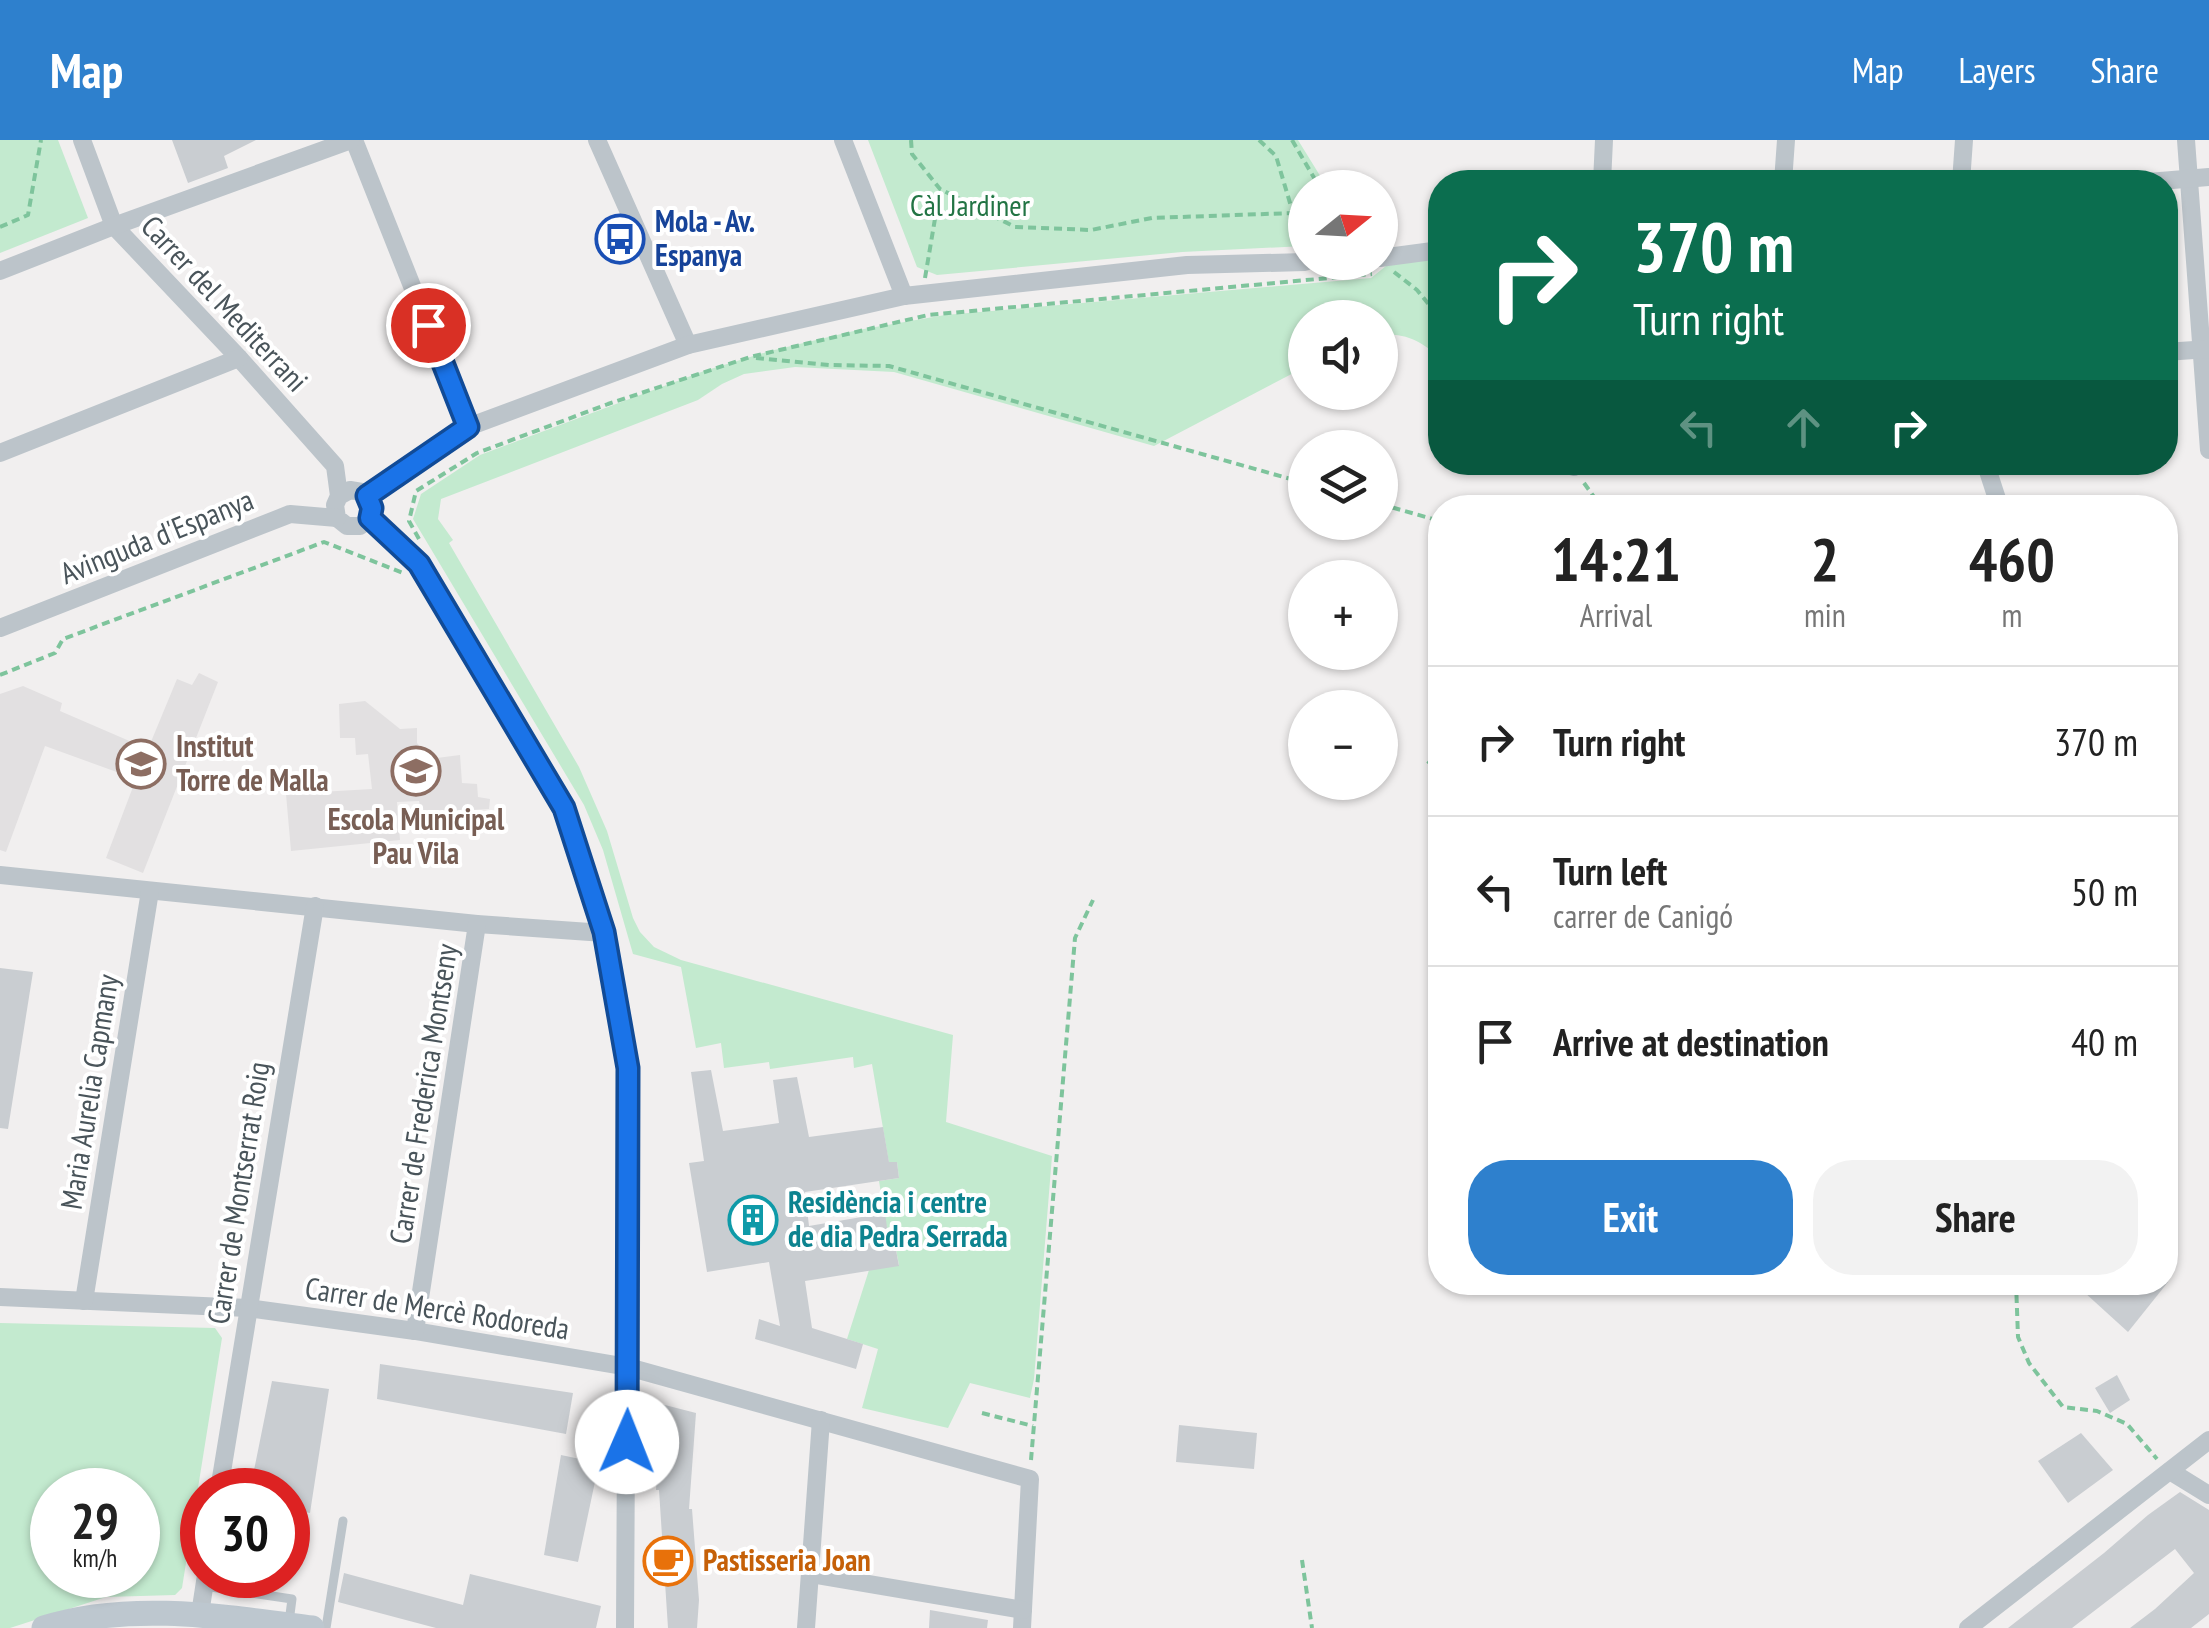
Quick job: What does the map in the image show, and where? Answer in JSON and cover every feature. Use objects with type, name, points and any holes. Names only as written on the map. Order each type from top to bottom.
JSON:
[{"type":"street","name":"Carrer del Mediterrani","points":[[82,140],[114,226],[335,466],[339,496]]},
{"type":"street","points":[[0,271],[353,140],[468,427]]},
{"type":"street","points":[[598,140],[688,345]]},
{"type":"street","points":[[844,140],[914,294]]},
{"type":"street","points":[[1603,170],[1604,140]]},
{"type":"street","points":[[1784,170],[1786,140]]},
{"type":"street","points":[[1962,170],[1964,140]]},
{"type":"street","points":[[2186,140],[2199,178],[2209,450]]},
{"type":"street","points":[[1398,262],[1428,254]]},
{"type":"street","points":[[367,496],[468,427],[688,345],[914,294],[1187,265],[1288,262]]},
{"type":"street","points":[[2178,351],[2206,349]]},
{"type":"street","points":[[0,454],[238,358]]},
{"type":"street","points":[[356,490],[367,496],[372,508],[370,518],[360,526],[347,526],[337,518],[335,505],[339,496],[356,490]]},
{"type":"street","name":"Avinguda d'Espanya","points":[[0,628],[290,514],[337,518]]},
{"type":"street","points":[[370,518],[419,564],[564,808],[604,932],[628,1068],[626,1628]]},
{"type":"street","points":[[0,875],[477,924],[604,932]]},
{"type":"street","name":"Maria Aurelia Capmany","points":[[84,1301],[150,891]]},
{"type":"street","name":"Carrer de Montserrat Roig","points":[[223,1468],[315,906]]},
{"type":"street","name":"Carrer de Frederica Montseny","points":[[415,1332],[477,924]]},
{"type":"street","name":"Carrer de Mercè Rodoreda","points":[[0,1298],[248,1308],[628,1367],[1030,1479]]},
{"type":"street","points":[[806,1628],[821,1420]]},
{"type":"street","points":[[1968,1628],[2209,1440]]},
{"type":"street","points":[[2170,1471],[2209,1496]]},
{"type":"street","points":[[810,1574],[1022,1619],[1030,1479]]},
{"type":"street","points":[[200,1614],[202,1598]]},
{"type":"street","points":[[44,1628],[99,1616],[200,1614],[300,1626]]},
{"type":"lane","points":[[326,1628],[342,1521]]},
{"type":"lane","points":[[287,1598],[292,1599],[300,1626]]},
{"type":"path","points":[[0,227],[28,214],[42,140]]},
{"type":"path","points":[[911,140],[912,154],[940,189],[1015,227],[1090,230],[1152,218],[1288,213]]},
{"type":"path","points":[[1258,140],[1276,156],[1288,194]]},
{"type":"path","points":[[1292,140],[1310,170]]},
{"type":"path","points":[[914,294],[940,189]]},
{"type":"path","points":[[0,675],[50,656],[64,639],[324,542],[403,573],[431,559],[410,521],[416,492],[477,453],[608,404],[750,358],[928,315],[1288,277]]},
{"type":"path","points":[[1398,278],[1428,303]]},
{"type":"path","points":[[735,354],[830,365],[889,366],[1288,478]]},
{"type":"path","points":[[1580,475],[1592,495]]},
{"type":"path","points":[[1398,509],[1428,518]]},
{"type":"path","points":[[1030,1479],[1075,938],[1093,900]]},
{"type":"path","points":[[2016,1295],[2018,1336],[2029,1363],[2063,1406],[2097,1411],[2127,1424],[2170,1471]]},
{"type":"path","points":[[982,1412],[1033,1426]]},
{"type":"path","points":[[1302,1560],[1312,1628]]},
{"type":"shaded area","name":"Institut Torre de Malla","points":[[199,673],[218,682],[143,873],[106,858],[136,779],[45,746],[6,852],[0,850],[0,694],[23,686],[62,703],[60,711],[148,749],[177,679],[192,685]]},
{"type":"shaded area","name":"Escola Municipal Pau Vila","points":[[365,701],[400,729],[417,728],[417,743],[429,759],[460,755],[462,783],[477,784],[478,797],[490,799],[489,809],[472,810],[471,817],[424,821],[419,801],[397,802],[400,840],[291,851],[286,794],[372,789],[368,754],[356,755],[355,738],[340,738],[339,704]]},
{"type":"green space","points":[[0,140],[58,140],[88,218],[0,253]]},
{"type":"green space","name":"Càl Jardiner","points":[[868,140],[1298,140],[1317,170],[1288,170],[1288,247],[1182,252],[937,275],[917,267]]},
{"type":"green space","points":[[1428,259],[1428,349],[1398,335],[1398,300],[1288,300],[1288,376],[1154,446],[894,372],[795,367],[744,374],[698,400],[441,499],[438,519],[579,767],[607,831],[633,918],[654,947],[681,960],[953,1035],[946,1122],[1052,1156],[1030,1398],[970,1383],[948,1428],[862,1408],[878,1349],[847,1339],[869,1270],[899,1265],[896,1250],[890,1249],[879,1181],[899,1178],[897,1162],[889,1163],[872,1064],[854,1068],[853,1057],[770,1069],[769,1062],[724,1068],[721,1043],[696,1048],[681,967],[633,954],[603,850],[584,805],[413,519],[421,494],[480,455],[704,371],[770,351],[945,315],[1348,280],[1398,280],[1398,261]]},
{"type":"green space","points":[[0,1323],[215,1328],[222,1338],[201,1468],[180,1468],[180,1590],[175,1595],[160,1595],[160,1468],[30,1468],[30,1598],[103,1598],[0,1628]]},
{"type":"building","points":[[172,140],[256,140],[224,156],[228,168],[188,183]]},
{"type":"building","points":[[0,968],[33,972],[8,1129],[0,1128]]},
{"type":"building","name":"Residència i centre de dia Pedra Serrada","points":[[711,1070],[723,1131],[779,1123],[773,1080],[797,1077],[809,1137],[883,1127],[889,1162],[897,1162],[899,1178],[805,1192],[809,1226],[885,1213],[890,1249],[896,1250],[899,1266],[805,1281],[812,1328],[863,1344],[856,1369],[755,1339],[759,1319],[780,1326],[769,1262],[707,1272],[689,1163],[704,1161],[691,1072]]},
{"type":"building","points":[[2087,1295],[2158,1295],[2128,1332]]},
{"type":"building","points":[[380,1364],[573,1393],[566,1434],[377,1399]]},
{"type":"building","points":[[2117,1375],[2130,1400],[2110,1413],[2095,1388]]},
{"type":"building","points":[[272,1381],[329,1389],[310,1513],[310,1468],[254,1468]]},
{"type":"building","points":[[661,1404],[696,1413],[689,1509],[699,1600],[697,1628],[668,1628],[656,1490]]},
{"type":"building","points":[[1179,1425],[1257,1433],[1254,1469],[1176,1462]]},
{"type":"building","points":[[2081,1433],[2113,1470],[2068,1503],[2038,1461]]},
{"type":"building","points":[[561,1455],[599,1463],[578,1562],[544,1555]]},
{"type":"building","points":[[2180,1492],[2209,1510],[2209,1614],[2191,1628],[2130,1628],[2194,1573],[2175,1549],[2072,1628],[2008,1628],[2148,1515]]},
{"type":"building","points":[[344,1573],[463,1605],[470,1574],[601,1606],[596,1628],[436,1628],[338,1602]]},
{"type":"building","points":[[930,1610],[988,1620],[987,1628],[929,1628]]},
{"type":"place","name":"Mola - Av. Espanya","points":[[620,239]]},
{"type":"place","name":"Institut Torre de Malla","points":[[141,764]]},
{"type":"place","name":"Escola Municipal Pau Vila","points":[[416,771]]},
{"type":"place","name":"Residència i centre de dia Pedra Serrada","points":[[753,1220]]},
{"type":"place","name":"Pastisseria Joan","points":[[668,1561]]},
{"type":"route","points":[[428,325],[468,427],[367,496],[372,508],[370,518],[419,564],[564,808],[604,932],[628,1068],[627,1442]]}]
